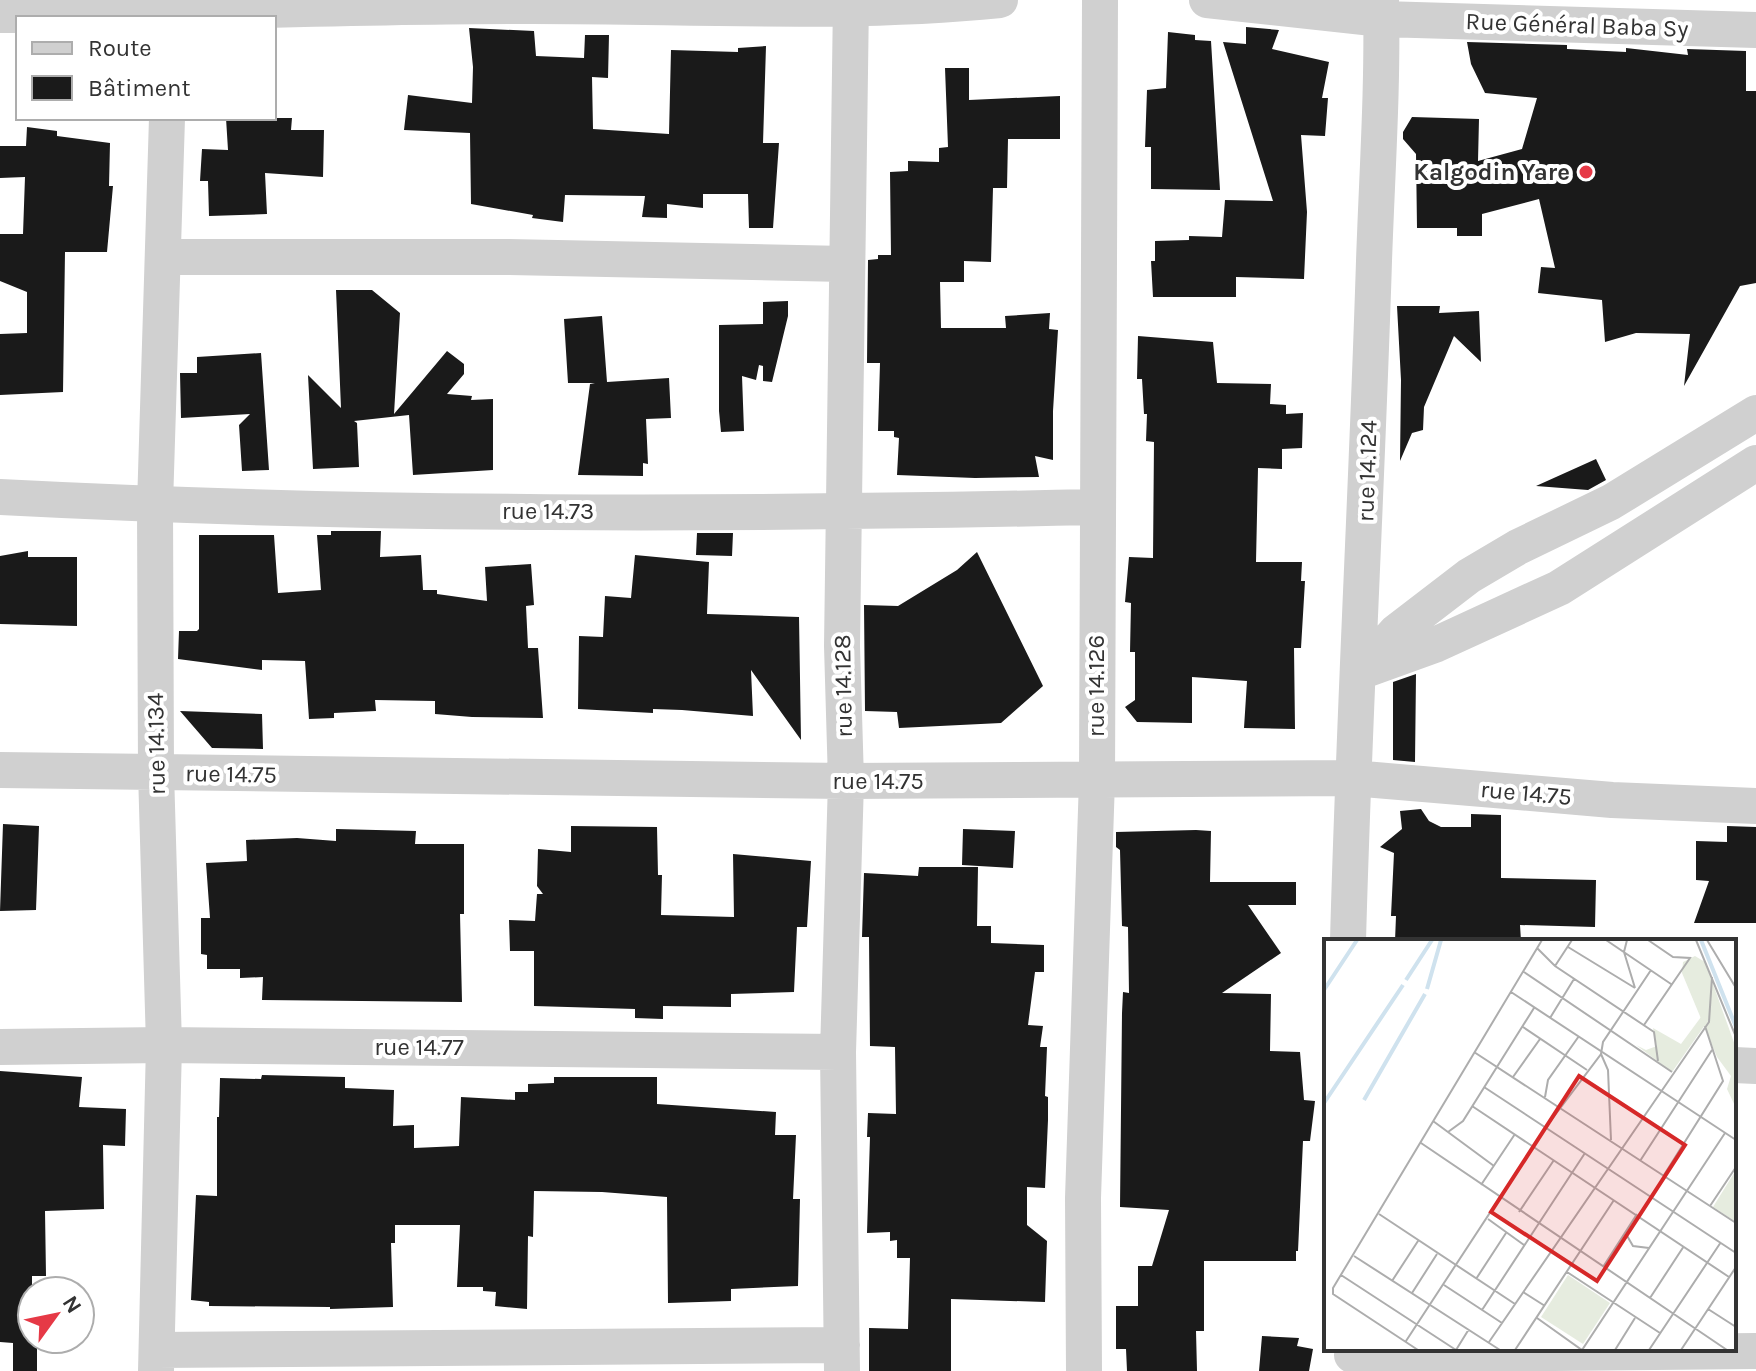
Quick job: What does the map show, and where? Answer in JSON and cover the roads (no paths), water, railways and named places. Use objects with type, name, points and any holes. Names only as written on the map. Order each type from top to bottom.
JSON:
[{"type":"street","points":[[0,15],[1000,0]]},
{"type":"street","name":"rue 14.126","points":[[1084,1371],[1083,1198],[1097,780],[1100,0]]},
{"type":"street","name":"Rue Général Baba Sy","points":[[1207,0],[1245,1],[1295,11],[1381,9],[1756,30]]},
{"type":"street","name":"rue 14.128","points":[[842,1358],[838,1052],[846,781],[842,646],[851,4]]},
{"type":"street","name":"rue 14.124","points":[[1348,939],[1352,778],[1360,672],[1381,9]]},
{"type":"street","name":"rue 14.134","points":[[156,1361],[164,1045],[156,772],[155,505],[167,120]]},
{"type":"street","points":[[164,257],[509,257],[845,264]]},
{"type":"street","points":[[1360,672],[1396,632],[1469,576],[1518,547],[1611,502],[1756,413]]},
{"type":"street","points":[[1360,672],[1437,644],[1559,588],[1756,463]]},
{"type":"street","name":"rue 14.73","points":[[0,497],[155,505],[520,511],[843,513],[1096,507]]},
{"type":"street","name":"rue 14.75","points":[[0,770],[846,781],[1352,778],[1612,800],[1756,806]]},
{"type":"street","name":"rue 14.77","points":[[0,1047],[164,1045],[838,1052]]},
{"type":"street","points":[[1736,1065],[1756,1066]]},
{"type":"street","points":[[1352,1358],[1756,1351]]},
{"type":"street","points":[[156,1361],[842,1358]]},
{"type":"place","name":"Kalgodin Yare","points":[[1586,172]]}]
